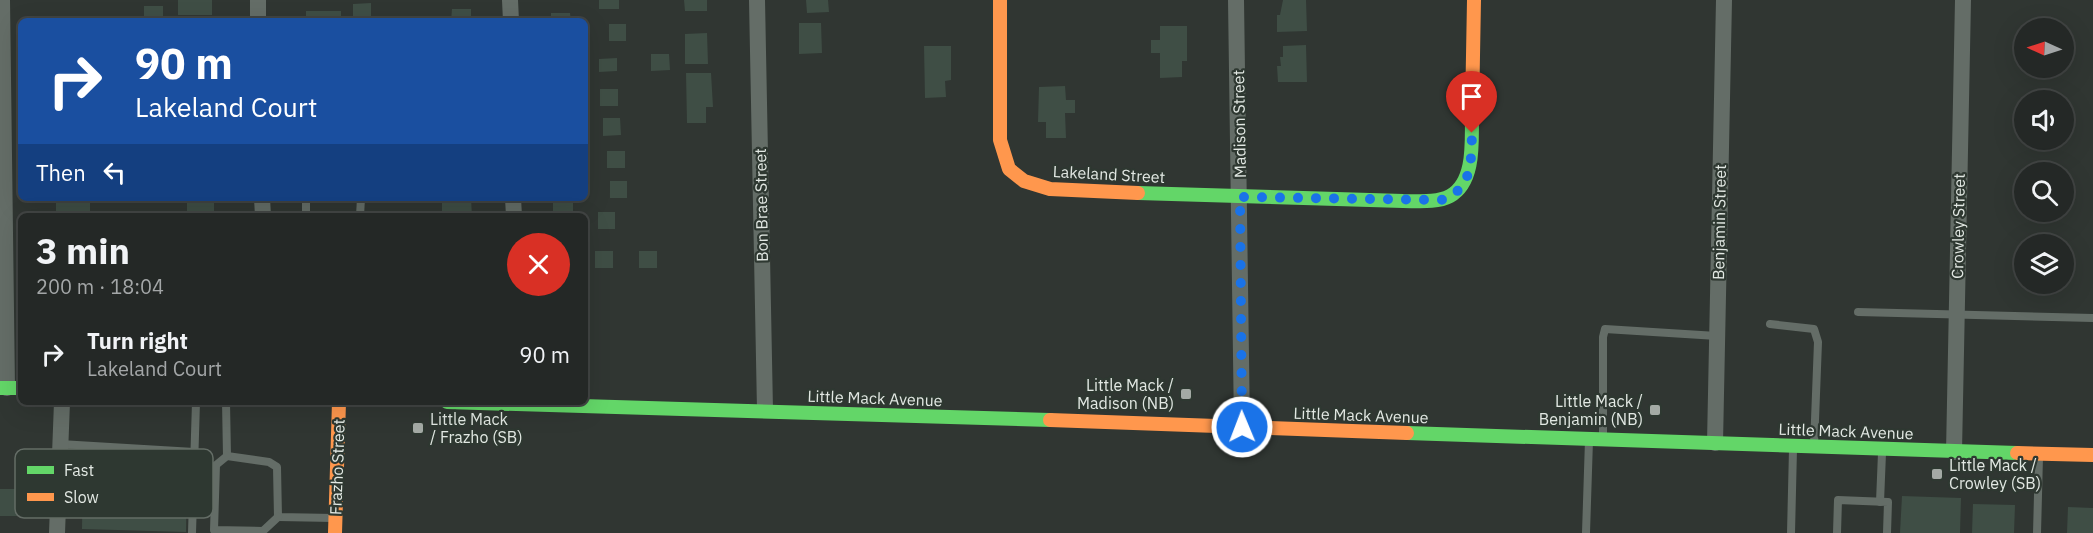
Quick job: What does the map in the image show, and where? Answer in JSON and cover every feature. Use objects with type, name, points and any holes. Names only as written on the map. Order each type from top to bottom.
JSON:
[{"type":"main road","name":"Lakeland Street","points":[[1000,0],[1000,140],[1003,159],[1011,173],[1024,181],[1059,189],[1240,197]]},
{"type":"main road","points":[[1240,197],[1441,200],[1461,190],[1471,155],[1474,0]]},
{"type":"main road","name":"Frazho Street","points":[[335,533],[339,405]]},
{"type":"main road","name":"Little Mack Avenue","points":[[586,405],[2093,455]]},
{"type":"street","points":[[2,0],[9,388]]},
{"type":"street","points":[[258,0],[258,18]]},
{"type":"street","points":[[510,0],[511,18]]},
{"type":"street","name":"Bon Brae Street","points":[[757,0],[765,410]]},
{"type":"street","name":"Madison Street","points":[[1236,0],[1242,427]]},
{"type":"street","name":"Benjamin Street","points":[[1714,443],[1724,0]]},
{"type":"street","name":"Crowley Street","points":[[1954,452],[1963,0]]},
{"type":"street","points":[[60,449],[62,405]]},
{"type":"street","points":[[57,533],[58,518]]},
{"type":"lane","points":[[1858,312],[2093,318]]},
{"type":"lane","points":[[1770,324],[1814,329],[1818,342],[1814,447]]},
{"type":"lane","points":[[1586,533],[1605,328],[1717,336]]},
{"type":"lane","points":[[194,449],[196,405]]},
{"type":"lane","points":[[226,405],[227,456]]},
{"type":"lane","points":[[60,444],[144,449]]},
{"type":"lane","points":[[1791,533],[1793,446]]},
{"type":"lane","points":[[1880,502],[1882,449]]},
{"type":"lane","points":[[2037,533],[2040,454]]},
{"type":"lane","points":[[278,517],[277,467],[269,462],[227,456],[216,465],[214,530],[263,531],[278,517],[335,518]]},
{"type":"lane","points":[[1837,533],[1838,500],[1888,502],[1887,533]]},
{"type":"lane","points":[[192,518],[192,533]]},
{"type":"building","points":[[178,0],[212,0],[212,15],[178,15]]},
{"type":"building","points":[[599,0],[619,0],[619,9],[599,9]]},
{"type":"building","points":[[684,0],[707,0],[707,11],[685,11]]},
{"type":"building","points":[[806,0],[828,0],[829,12],[807,13]]},
{"type":"building","points":[[1283,0],[1306,0],[1307,31],[1277,32],[1277,15],[1280,15]]},
{"type":"building","points":[[371,3],[371,18],[353,18],[353,4]]},
{"type":"building","points":[[144,6],[163,6],[163,18],[144,18]]},
{"type":"building","points":[[452,9],[471,9],[471,18],[451,18]]},
{"type":"building","points":[[306,11],[341,11],[341,18],[306,18]]},
{"type":"building","points":[[551,13],[570,13],[571,18],[551,18]]},
{"type":"building","points":[[799,23],[821,23],[822,53],[799,54]]},
{"type":"building","points":[[609,24],[626,24],[626,41],[609,41]]},
{"type":"building","points":[[1160,26],[1187,26],[1187,61],[1182,61],[1182,77],[1160,78],[1160,53],[1151,53],[1151,40],[1160,40]]},
{"type":"building","points":[[707,33],[708,64],[685,64],[685,34]]},
{"type":"building","points":[[1306,45],[1307,82],[1278,82],[1277,66],[1281,66],[1280,57],[1283,57],[1283,46]]},
{"type":"building","points":[[924,46],[951,46],[951,80],[945,81],[946,97],[925,98]]},
{"type":"building","points":[[651,54],[669,54],[670,70],[651,71]]},
{"type":"building","points":[[617,58],[617,71],[599,72],[599,59]]},
{"type":"building","points":[[686,73],[711,73],[713,107],[706,107],[706,123],[687,123]]},
{"type":"building","points":[[1065,86],[1066,100],[1075,100],[1075,113],[1065,113],[1066,138],[1046,138],[1046,122],[1038,122],[1039,87]]},
{"type":"building","points":[[600,89],[618,89],[618,106],[600,106]]},
{"type":"building","points":[[603,118],[620,118],[621,135],[603,136]]},
{"type":"building","points":[[607,151],[625,151],[625,168],[607,168]]},
{"type":"building","points":[[610,181],[627,181],[627,198],[610,198]]},
{"type":"building","points":[[56,201],[90,201],[90,213],[56,213]]},
{"type":"building","points":[[187,201],[214,201],[214,213],[187,213]]},
{"type":"building","points":[[442,201],[471,201],[472,213],[442,213]]},
{"type":"building","points":[[573,201],[573,213],[553,213],[553,202]]},
{"type":"building","points":[[598,212],[615,212],[615,229],[598,229]]},
{"type":"building","points":[[595,251],[613,251],[613,268],[595,268]]},
{"type":"building","points":[[639,251],[657,251],[657,268],[639,268]]},
{"type":"building","points":[[0,489],[15,489],[15,516],[0,516]]},
{"type":"building","points":[[1902,496],[1961,498],[1960,533],[1900,533]]},
{"type":"building","points":[[1973,504],[2015,505],[2014,533],[1972,533]]},
{"type":"building","points":[[2068,507],[2093,508],[2093,533],[2067,533]]},
{"type":"building","points":[[82,518],[186,518],[186,532],[82,529]]},
{"type":"traffic: fast","points":[[1138,193],[1403,201],[1439,200],[1450,196],[1465,180],[1471,157],[1472,111]]},
{"type":"traffic: fast","points":[[0,388],[18,388]]},
{"type":"traffic: fast","points":[[548,405],[1050,420]]},
{"type":"traffic: fast","points":[[1407,433],[2017,453]]},
{"type":"traffic: slow","points":[[1000,0],[1000,140],[1009,169],[1024,181],[1050,189],[1138,193]]},
{"type":"traffic: slow","points":[[1472,111],[1474,0]]},
{"type":"traffic: slow","points":[[335,533],[339,405]]},
{"type":"traffic: slow","points":[[1050,420],[1407,433]]},
{"type":"traffic: slow","points":[[2017,453],[2093,455]]},
{"type":"place","name":"Little Mack / Madison (NB)","points":[[1186,394]]},
{"type":"place","name":"Little Mack / Benjamin (NB)","points":[[1655,410]]},
{"type":"place","name":"Little Mack / Frazho (SB)","points":[[418,428]]},
{"type":"place","name":"Little Mack / Crowley (SB)","points":[[1937,474]]},
{"type":"route","points":[[1242,427],[1240,197],[1441,200],[1461,190],[1471,155],[1472,133]]}]
